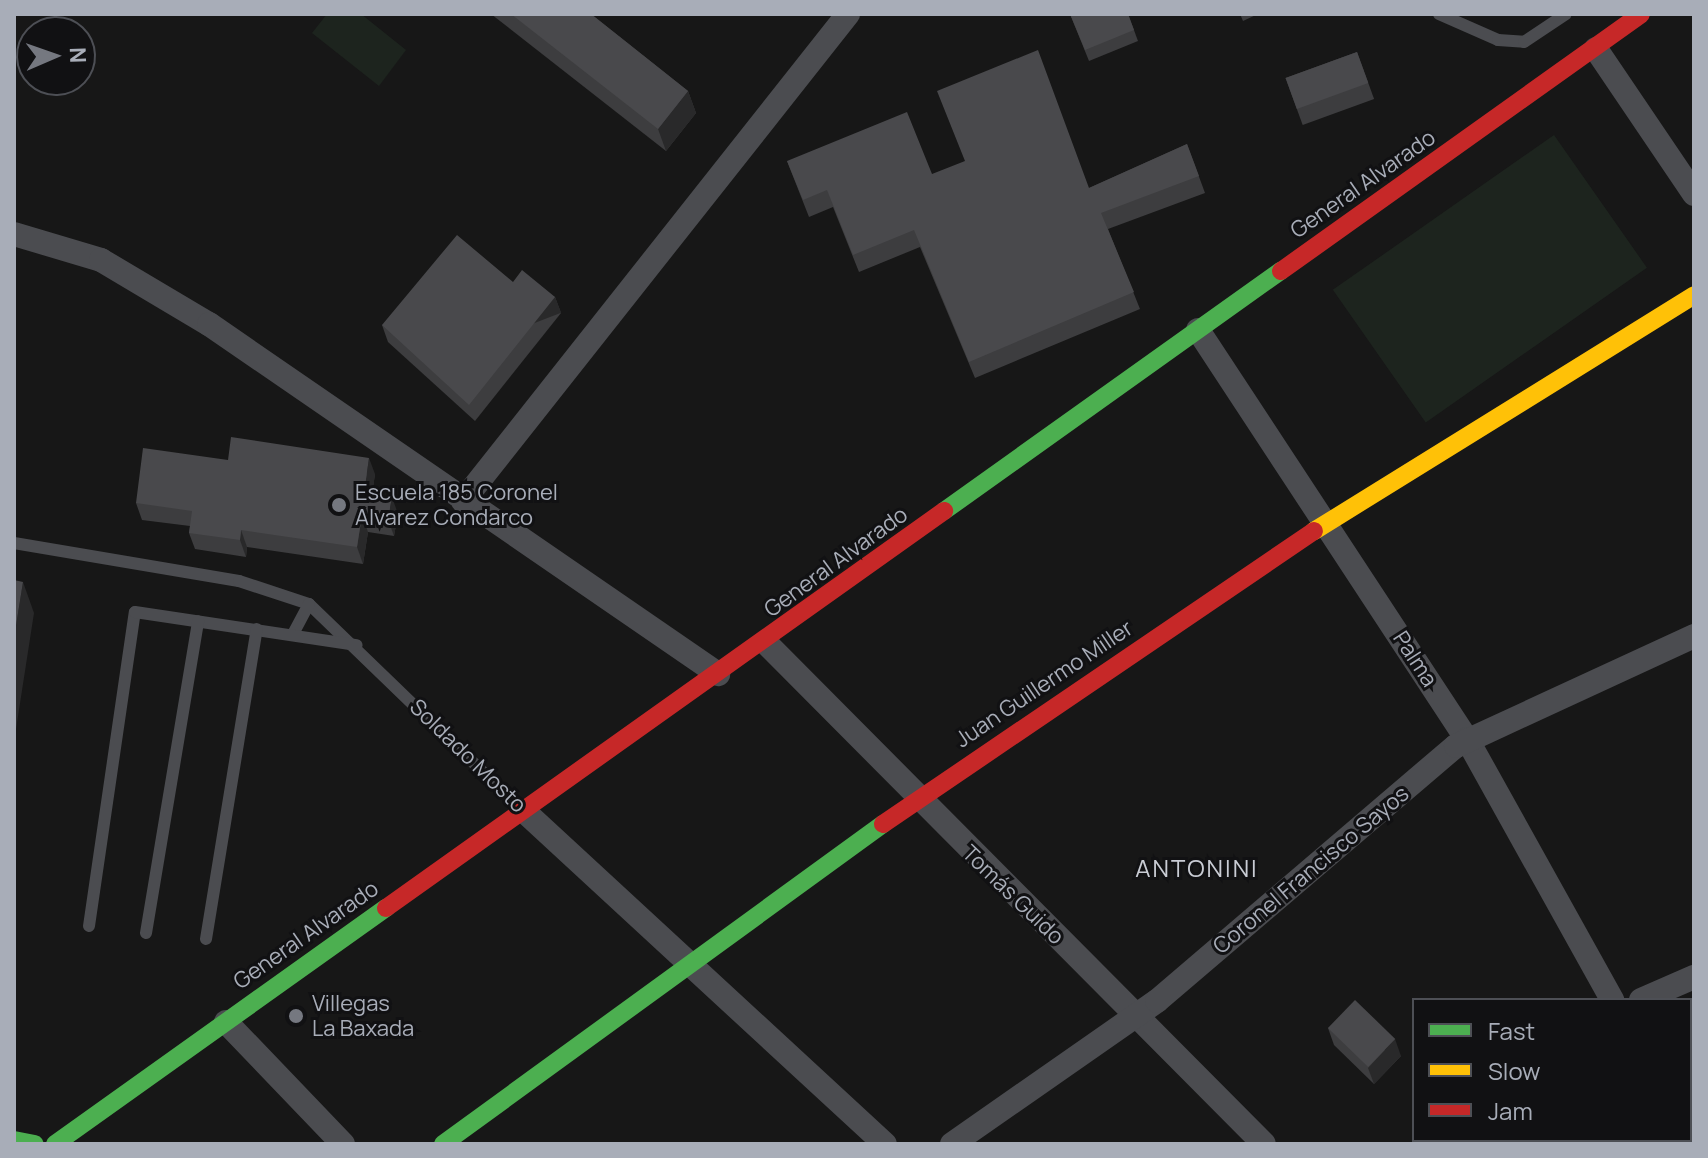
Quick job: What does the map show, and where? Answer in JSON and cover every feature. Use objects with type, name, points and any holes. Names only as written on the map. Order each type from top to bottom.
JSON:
[{"type":"street","points":[[463,501],[848,14]]},
{"type":"street","name":"General Alvarado","points":[[55,1144],[766,643],[1641,14]]},
{"type":"street","points":[[1596,49],[1694,194]]},
{"type":"street","points":[[14,234],[120,270],[718,674]]},
{"type":"street","name":"Juan Guillermo Miller","points":[[443,1144],[916,800],[1327,522],[1694,295]]},
{"type":"street","name":"Palma","points":[[1198,330],[1467,739],[1611,998]]},
{"type":"street","name":"Coronel Francisco Sayos","points":[[952,1144],[1137,1016],[1467,739],[1694,636]]},
{"type":"street","name":"Tomás Guido","points":[[766,643],[916,800],[1264,1144]]},
{"type":"street","name":"Soldado Mosto","points":[[524,811],[686,965],[885,1144]]},
{"type":"street","points":[[1646,998],[1694,977]]},
{"type":"street","points":[[226,1022],[343,1144]]},
{"type":"street","points":[[14,1140],[35,1144]]},
{"type":"lane","points":[[1439,14],[1498,40],[1524,42],[1566,14]]},
{"type":"lane","name":"Soldado Mosto","points":[[14,543],[239,581],[309,604],[357,645],[524,811]]},
{"type":"lane","points":[[293,634],[309,604]]},
{"type":"lane","points":[[89,926],[135,612],[357,645]]},
{"type":"lane","points":[[146,933],[198,621]]},
{"type":"lane","points":[[206,939],[257,629]]},
{"type":"shaded area","points":[[327,14],[361,14],[406,50],[379,86],[312,33]]},
{"type":"shaded area","points":[[1554,135],[1647,268],[1426,423],[1333,290]]},
{"type":"building","points":[[511,14],[591,14],[688,91],[658,129]]},
{"type":"building","points":[[1070,14],[1128,14],[1134,30],[1085,50]]},
{"type":"building","points":[[1038,50],[1089,188],[1187,144],[1199,176],[1101,213],[1134,292],[969,362],[914,230],[853,255],[827,190],[803,200],[787,161],[907,112],[932,174],[965,161],[937,91]]},
{"type":"building","points":[[1357,52],[1368,83],[1297,109],[1286,78]]},
{"type":"building","points":[[457,235],[513,282],[522,270],[555,297],[469,405],[382,325]]},
{"type":"building","points":[[231,437],[369,458],[364,493],[392,497],[388,519],[362,515],[357,547],[241,530],[240,540],[189,533],[192,511],[136,503],[143,448],[228,460]]},
{"type":"building","points":[[14,580],[23,582],[14,638]]},
{"type":"building","points":[[1355,1000],[1395,1039],[1368,1067],[1328,1028]]},
{"type":"traffic: fast","points":[[944,511],[1281,271]]},
{"type":"traffic: fast","points":[[443,1144],[883,824]]},
{"type":"traffic: fast","points":[[55,1144],[386,908]]},
{"type":"traffic: fast","points":[[14,1140],[35,1144]]},
{"type":"traffic: slow","points":[[1314,531],[1694,295]]},
{"type":"traffic: jam","points":[[1281,271],[1641,14]]},
{"type":"traffic: jam","points":[[386,908],[944,511]]},
{"type":"traffic: jam","points":[[883,824],[1314,531]]},
{"type":"place","name":"Escuela 185 Coronel Alvarez Condarco","points":[[339,505]]},
{"type":"place","name":"Villegas La Baxada","points":[[296,1016]]},
{"type":"district","name":"ANTONINI","points":[[1197,868]]}]
